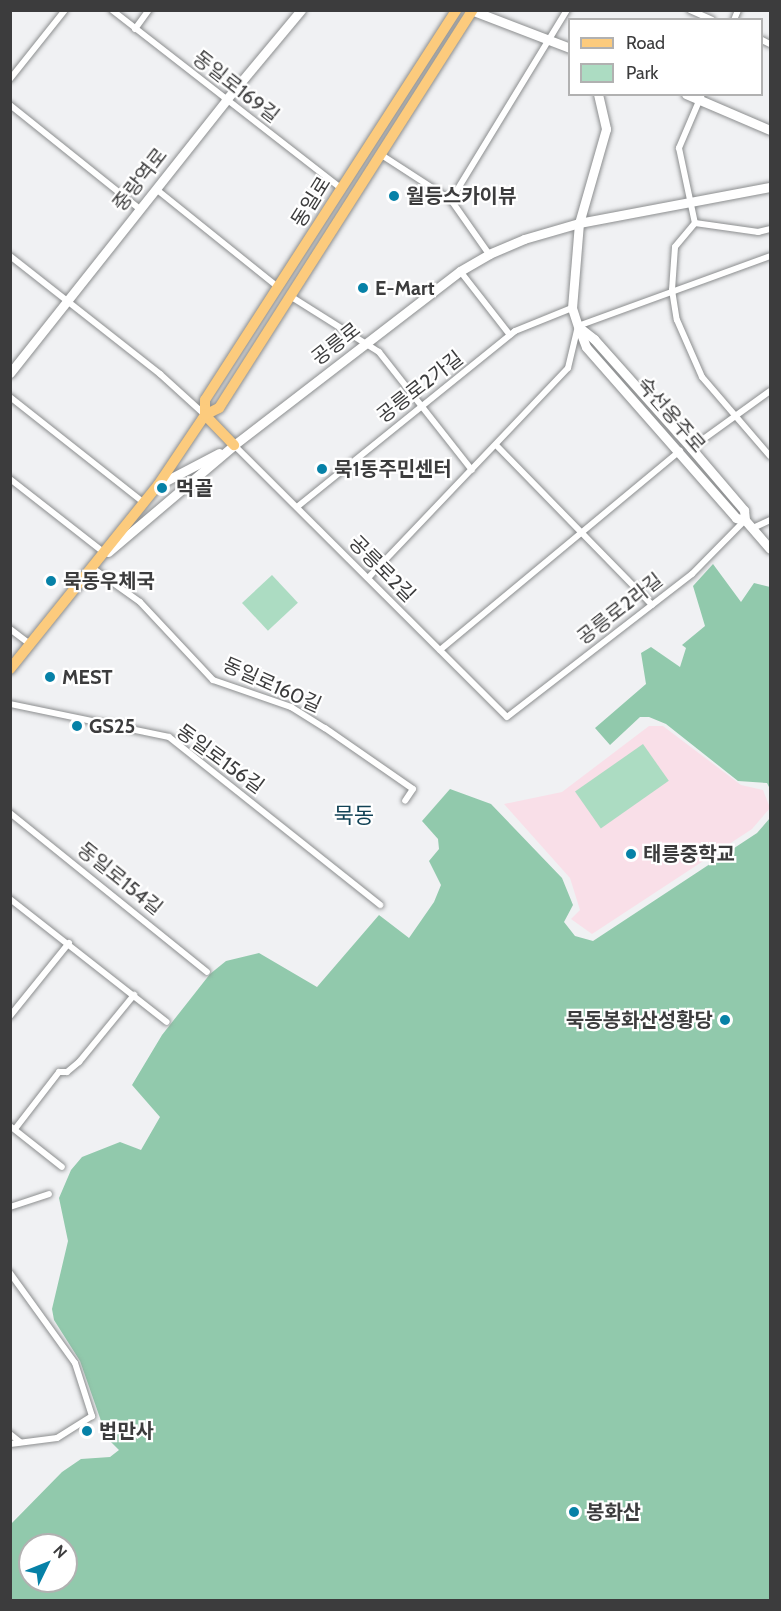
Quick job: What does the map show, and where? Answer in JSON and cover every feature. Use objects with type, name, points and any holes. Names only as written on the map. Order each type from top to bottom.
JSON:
[{"type":"main road","name":"동일로","points":[[205,415],[205,400],[456,10]]},
{"type":"main road","name":"동일로","points":[[10,669],[102,551],[158,485],[205,415],[219,408],[472,11]]},
{"type":"main road","points":[[433,45],[444,39],[445,54]]},
{"type":"main road","points":[[376,132],[376,147],[389,140]]},
{"type":"main road","points":[[348,177],[361,170],[360,185]]},
{"type":"main road","points":[[221,375],[219,387],[224,390],[234,384]]},
{"type":"main road","points":[[205,415],[234,445]]},
{"type":"street","points":[[10,79],[64,10]]},
{"type":"street","name":"동일로169길","points":[[112,10],[341,188]]},
{"type":"street","points":[[135,29],[149,10]]},
{"type":"street","name":"중랑역로","points":[[10,374],[226,100],[301,10]]},
{"type":"street","points":[[451,200],[567,10]]},
{"type":"street","points":[[690,10],[707,18]]},
{"type":"street","points":[[472,11],[568,47]]},
{"type":"street","name":"숙선옹주로","points":[[598,96],[606,129],[579,223],[572,308],[578,326],[586,347],[736,518],[745,520],[771,549]]},
{"type":"street","points":[[695,223],[679,148],[701,97],[771,130]]},
{"type":"street","points":[[10,105],[140,209]]},
{"type":"street","points":[[380,154],[451,200],[489,254]]},
{"type":"street","name":"공릉로","points":[[91,566],[234,445],[460,272],[489,254],[524,238],[579,223],[771,187]]},
{"type":"street","points":[[156,189],[278,287]]},
{"type":"street","points":[[695,223],[758,232],[771,229]]},
{"type":"street","points":[[695,223],[675,247],[672,290],[681,335],[697,360],[702,377],[771,456]]},
{"type":"street","points":[[10,256],[205,415]]},
{"type":"street","points":[[368,578],[497,446],[568,368],[578,326],[771,256]]},
{"type":"street","points":[[460,272],[510,334]]},
{"type":"street","points":[[290,297],[378,352],[472,470]]},
{"type":"street","name":"공릉로2가길","points":[[297,507],[510,334],[572,308]]},
{"type":"street","name":"숙선옹주로","points":[[578,326],[594,339],[691,448],[744,510],[745,520]]},
{"type":"street","points":[[691,448],[771,390]]},
{"type":"street","points":[[10,397],[144,503]]},
{"type":"street","name":"공릉로","points":[[158,485],[234,445]]},
{"type":"street","name":"공릉로2길","points":[[234,445],[507,717]]},
{"type":"street","points":[[497,446],[652,605]]},
{"type":"street","points":[[440,650],[584,534],[680,452]]},
{"type":"street","points":[[10,479],[102,551]]},
{"type":"street","points":[[753,528],[771,519]]},
{"type":"street","name":"공릉로2라길","points":[[507,717],[692,574],[745,520]]},
{"type":"street","name":"동일로160길","points":[[91,566],[140,602],[213,680],[291,707],[326,728],[413,789],[405,801]]},
{"type":"street","points":[[10,629],[30,644]]},
{"type":"street","name":"동일로156길","points":[[10,704],[169,737],[380,905]]},
{"type":"street","name":"동일로154길","points":[[10,813],[207,972]]},
{"type":"street","points":[[10,900],[69,943],[167,1022]]},
{"type":"street","points":[[10,1016],[69,943]]},
{"type":"street","points":[[63,1167],[13,1128],[59,1072],[67,1072],[78,1062],[134,995]]},
{"type":"street","points":[[10,1207],[49,1194]]},
{"type":"street","points":[[10,1274],[75,1363],[92,1416],[57,1438],[10,1444]]},
{"type":"street","points":[[10,1434],[20,1442]]},
{"type":"shaded area","name":"태릉중학교","points":[[649,726],[663,726],[741,785],[763,790],[770,808],[752,829],[592,934],[571,919],[580,910],[570,878],[504,804],[562,792]]},
{"type":"green space","points":[[713,564],[741,602],[754,583],[770,587],[770,789],[767,783],[738,781],[666,724],[649,717],[640,717],[610,745],[595,728],[646,684],[641,653],[651,647],[680,667],[686,648],[682,645],[705,626],[693,586]]},
{"type":"green space","points":[[272,575],[298,603],[268,631],[242,603]]},
{"type":"green space","points":[[643,744],[669,781],[601,828],[575,792]]},
{"type":"green space","name":"봉화산","points":[[450,789],[491,804],[562,878],[573,905],[564,922],[575,936],[593,941],[757,833],[770,818],[770,1600],[11,1600],[11,1524],[62,1472],[81,1459],[110,1457],[119,1450],[107,1438],[80,1361],[54,1320],[52,1309],[68,1241],[59,1198],[71,1170],[82,1157],[120,1142],[141,1150],[160,1117],[132,1085],[162,1035],[210,974],[226,961],[259,953],[317,987],[379,915],[409,938],[434,902],[441,885],[429,861],[439,849],[438,839],[422,821]]},
{"type":"place","name":"월등스카이뷰","points":[[394,196]]},
{"type":"place","name":"E-Mart","points":[[363,288]]},
{"type":"place","name":"묵1동주민센터","points":[[322,469]]},
{"type":"place","name":"먹골","points":[[162,488]]},
{"type":"place","name":"묵동우체국","points":[[51,581]]},
{"type":"place","name":"MEST","points":[[50,677]]},
{"type":"place","name":"GS25","points":[[77,726]]},
{"type":"place","name":"태릉중학교","points":[[631,854]]},
{"type":"place","name":"묵동봉화산성황당","points":[[725,1020]]},
{"type":"place","name":"법만사","points":[[87,1431]]},
{"type":"place","name":"봉화산","points":[[574,1512]]},
{"type":"district","name":"묵동","points":[[354,816]]}]
